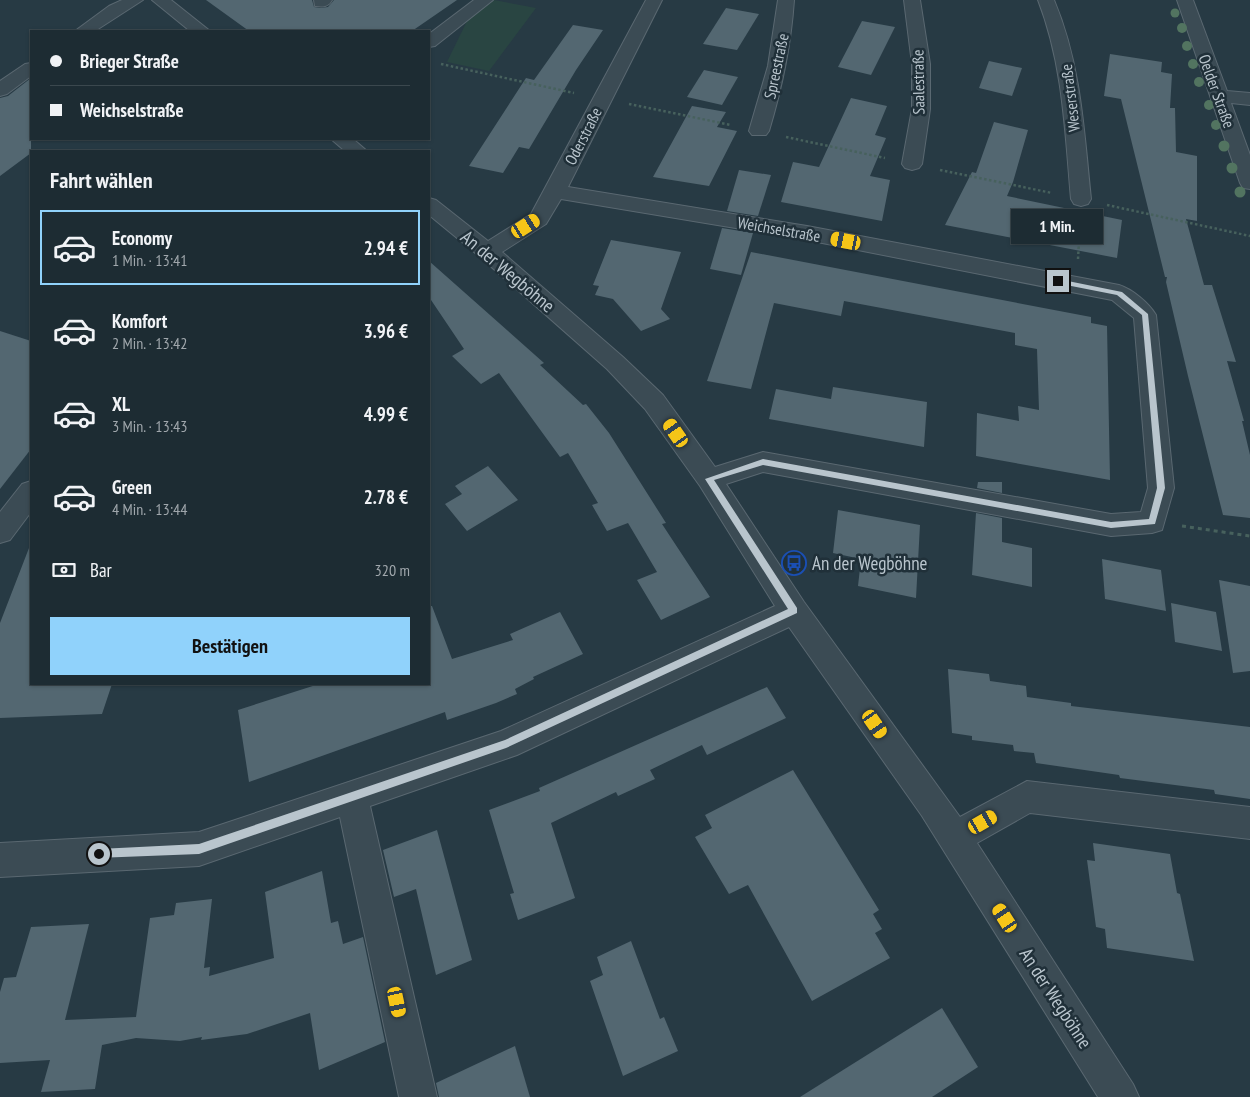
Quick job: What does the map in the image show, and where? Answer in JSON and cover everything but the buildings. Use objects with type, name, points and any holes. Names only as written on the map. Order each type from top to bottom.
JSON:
[{"type":"street","points":[[86,30],[134,0]]},
{"type":"street","points":[[160,0],[200,30]]},
{"type":"street","points":[[430,41],[485,0]]},
{"type":"street","name":"Oderstraße","points":[[487,251],[539,219],[654,0]]},
{"type":"street","name":"Spreestraße","points":[[759,131],[775,81],[784,35],[786,0]]},
{"type":"street","name":"Saalestraße","points":[[912,0],[921,73],[921,109],[912,164]]},
{"type":"street","name":"Weserstraße","points":[[1046,0],[1056,19],[1068,70],[1080,199]]},
{"type":"street","name":"Oelder Straße","points":[[1184,0],[1250,183]]},
{"type":"street","points":[[0,90],[30,69]]},
{"type":"street","points":[[1219,96],[1250,99]]},
{"type":"street","points":[[342,140],[356,150]]},
{"type":"street","name":"Weichselstraße","points":[[555,191],[807,233],[1119,294],[1145,314],[1161,488],[1152,522]]},
{"type":"street","name":"An der Wegböhne","points":[[430,207],[487,251],[615,363],[654,402],[709,479],[794,611],[954,838],[1120,1097]]},
{"type":"street","points":[[709,479],[763,462],[1111,525],[1152,522]]},
{"type":"street","points":[[0,532],[30,493]]},
{"type":"street","points":[[0,860],[199,849],[506,744],[794,611]]},
{"type":"street","points":[[352,796],[418,1097]]},
{"type":"street","points":[[954,838],[1027,797],[1250,824]]},
{"type":"path","points":[[434,61],[602,99]]},
{"type":"path","points":[[1077,285],[1080,199]]},
{"type":"path","points":[[1152,522],[1250,536]]},
{"type":"green space","points":[[494,0],[536,8],[489,71],[447,62],[467,21]]},
{"type":"place","name":"An der Wegböhne","points":[[794,563]]},
{"type":"route","points":[[99,854],[199,849],[506,744],[794,611],[709,479],[763,462],[1111,525],[1152,522],[1161,488],[1145,314],[1119,294],[1058,281]]}]
